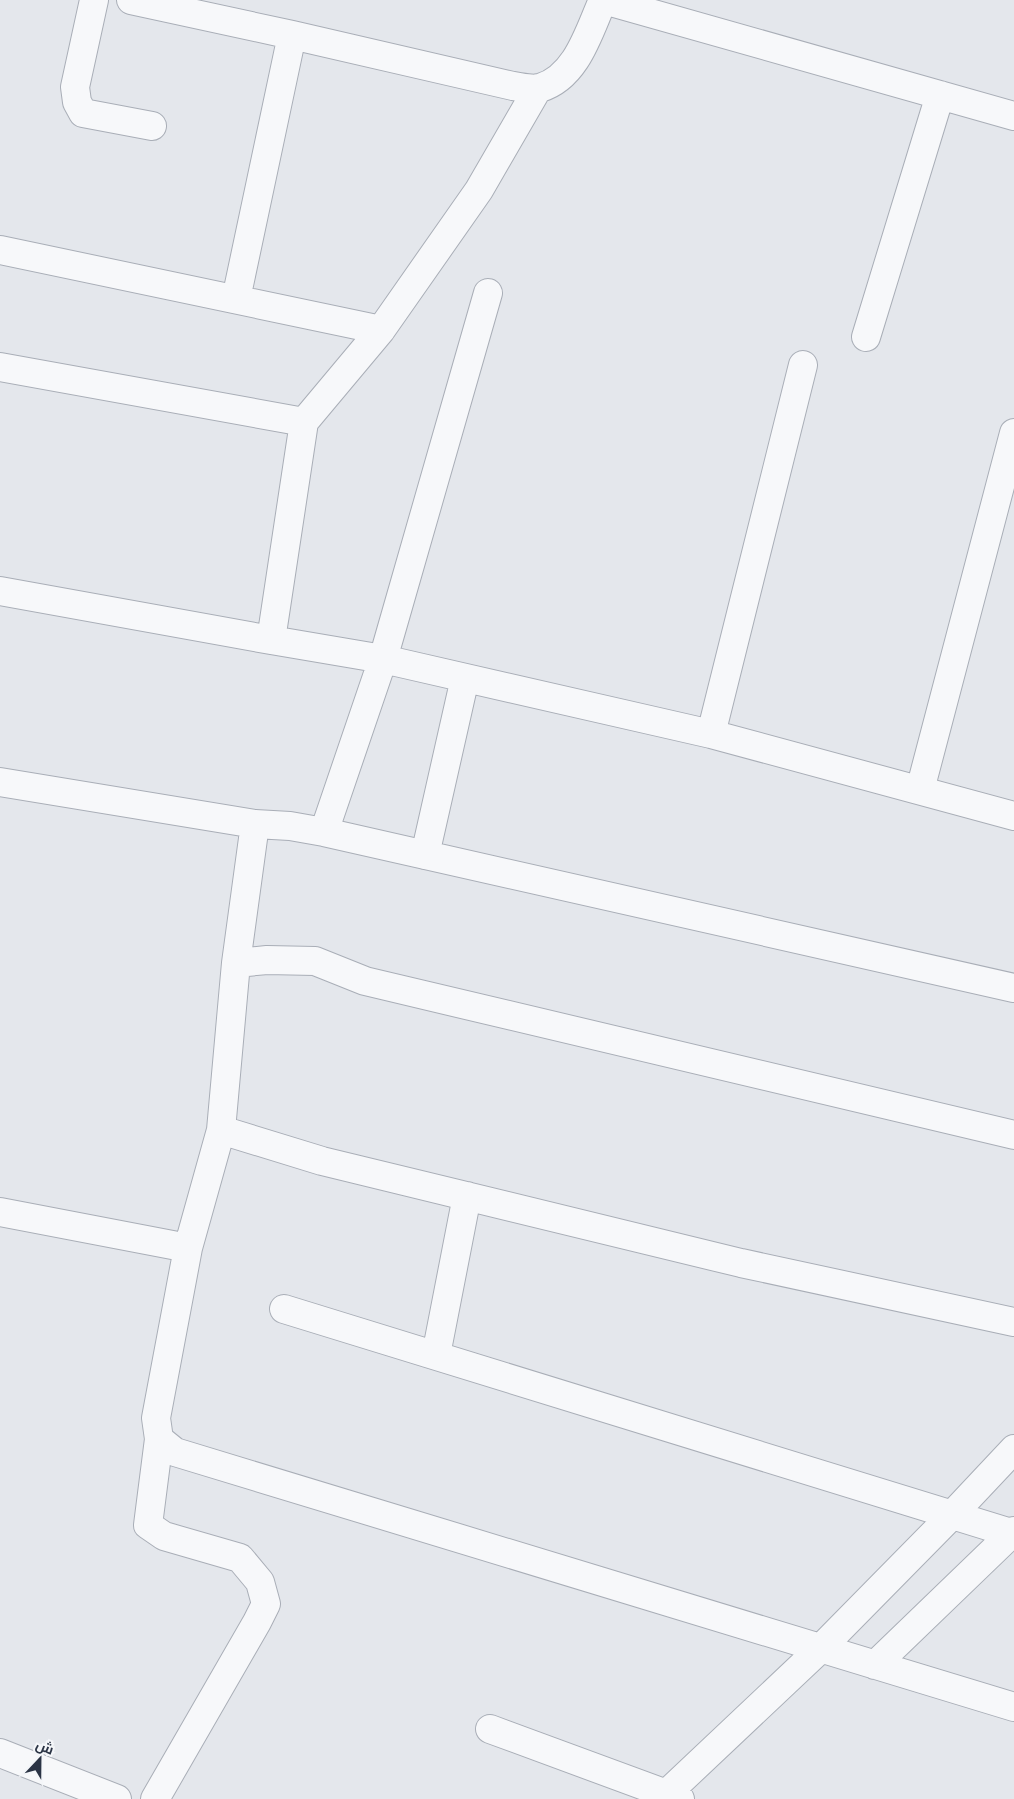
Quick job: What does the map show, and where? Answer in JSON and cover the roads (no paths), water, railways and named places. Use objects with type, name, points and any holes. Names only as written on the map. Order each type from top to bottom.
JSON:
[{"type":"street","points":[[94,0],[75,87],[76,102],[83,113],[152,126]]},
{"type":"street","points":[[131,0],[513,86],[538,88],[561,77],[575,62],[604,0],[1014,116]]},
{"type":"street","points":[[236,299],[292,35]]},
{"type":"street","points":[[271,640],[304,422],[381,330],[479,190],[538,88]]},
{"type":"street","points":[[866,337],[940,95]]},
{"type":"street","points":[[0,250],[381,330]]},
{"type":"street","points":[[324,832],[383,659],[488,293]]},
{"type":"street","points":[[711,734],[803,365]]},
{"type":"street","points":[[0,367],[304,422]]},
{"type":"street","points":[[920,790],[1014,433]]},
{"type":"street","points":[[0,591],[383,659],[711,734],[1014,816]]},
{"type":"street","points":[[425,854],[465,678]]},
{"type":"street","points":[[0,782],[255,824],[290,826],[324,832],[1014,988]]},
{"type":"street","points":[[155,1799],[258,1622],[266,1604],[260,1582],[240,1558],[164,1536],[148,1524],[159,1439],[156,1418],[188,1248],[221,1130],[236,963],[255,824]]},
{"type":"street","points":[[236,963],[267,960],[315,961],[365,982],[1014,1135]]},
{"type":"street","points":[[221,1130],[322,1161],[741,1264],[1014,1322]]},
{"type":"street","points":[[436,1355],[467,1196]]},
{"type":"street","points":[[0,1212],[188,1248]]},
{"type":"street","points":[[284,1309],[1013,1533]]},
{"type":"street","points":[[159,1439],[175,1452],[1014,1707]]},
{"type":"street","points":[[490,1729],[669,1797],[821,1648],[1014,1449]]},
{"type":"street","points":[[875,1664],[1013,1533]]},
{"type":"street","points":[[0,1753],[117,1799]]}]
